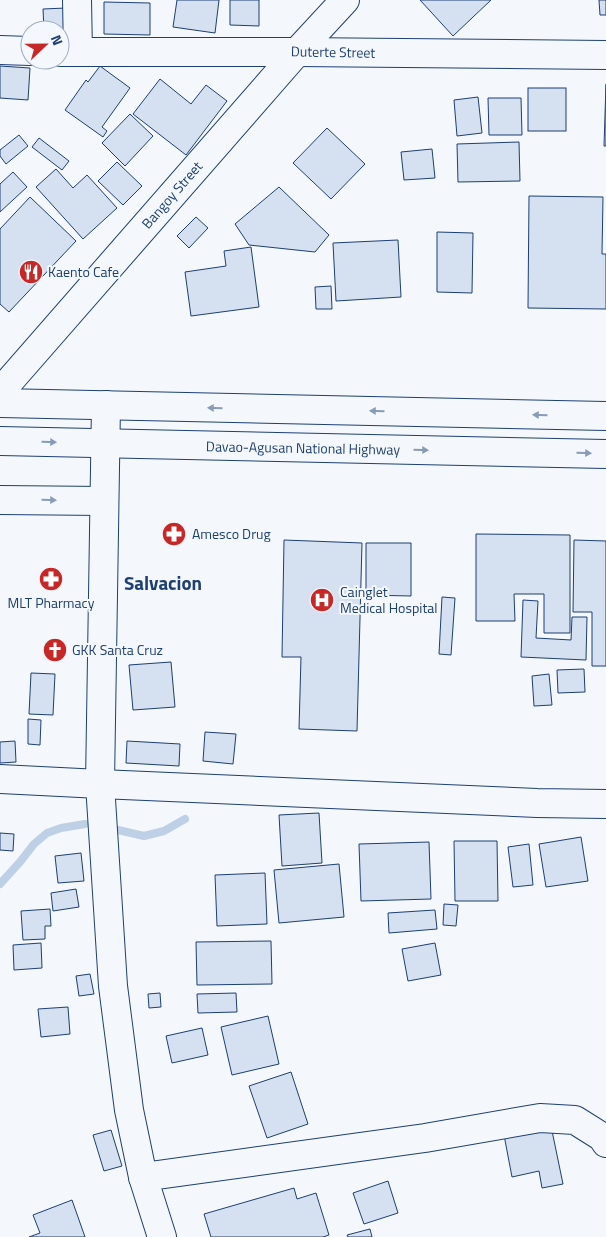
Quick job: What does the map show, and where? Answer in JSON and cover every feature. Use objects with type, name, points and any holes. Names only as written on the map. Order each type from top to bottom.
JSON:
[{"type":"main road","points":[[70,46],[78,0]]},
{"type":"main road","name":"Bangoy Street","points":[[0,392],[297,52],[346,0]]},
{"type":"main road","points":[[0,50],[20,51]]},
{"type":"main road","name":"Duterte Street","points":[[70,52],[297,52],[606,56]]},
{"type":"main road","points":[[0,404],[606,416]]},
{"type":"main road","points":[[106,406],[100,784],[113,986],[129,1110],[143,1177],[162,1237]]},
{"type":"main road","points":[[476,413],[476,451]]},
{"type":"main road","name":"Davao-Agusan National Highway","points":[[0,441],[606,454]]},
{"type":"main road","points":[[0,500],[104,501]]},
{"type":"main road","points":[[0,779],[517,802],[606,804]]},
{"type":"main road","points":[[143,1177],[425,1138],[540,1118],[575,1120],[602,1137],[606,1143]]},
{"type":"building","points":[[177,0],[219,0],[215,33],[173,27]]},
{"type":"building","points":[[230,0],[259,0],[259,26],[230,25]]},
{"type":"building","points":[[420,0],[491,0],[453,36]]},
{"type":"building","points":[[599,0],[606,0],[606,15],[600,15]]},
{"type":"building","points":[[104,2],[150,3],[150,35],[104,34]]},
{"type":"building","points":[[66,8],[67,20],[44,20],[43,9]]},
{"type":"building","points":[[0,66],[30,70],[28,100],[0,98]]},
{"type":"building","points":[[100,66],[130,88],[102,127],[107,131],[103,137],[65,110],[86,80],[88,82]]},
{"type":"building","points":[[160,79],[191,104],[206,85],[227,101],[186,155],[133,114]]},
{"type":"building","points":[[606,84],[606,146],[604,146]]},
{"type":"building","points":[[528,88],[566,88],[566,131],[528,131]]},
{"type":"building","points":[[478,97],[482,133],[457,136],[454,100]]},
{"type":"building","points":[[488,98],[521,98],[522,135],[489,135]]},
{"type":"building","points":[[130,114],[153,136],[125,166],[102,143]]},
{"type":"building","points":[[327,128],[365,164],[331,199],[293,163]]},
{"type":"building","points":[[19,135],[28,146],[6,164],[0,156],[0,150]]},
{"type":"building","points":[[39,138],[69,161],[62,170],[32,147]]},
{"type":"building","points":[[519,142],[520,181],[458,182],[457,144]]},
{"type":"building","points":[[432,149],[435,178],[404,180],[401,152]]},
{"type":"building","points":[[117,162],[142,186],[123,205],[98,181]]},
{"type":"building","points":[[56,169],[73,188],[87,175],[117,208],[83,239],[36,187]]},
{"type":"building","points":[[13,172],[27,187],[0,212],[0,184]]},
{"type":"building","points":[[279,187],[329,235],[315,252],[249,245],[235,224]]},
{"type":"building","points":[[529,196],[603,197],[602,254],[606,254],[606,309],[528,308]]},
{"type":"building","points":[[30,197],[76,241],[9,312],[0,304],[0,229]]},
{"type":"building","points":[[196,217],[208,228],[189,248],[177,236]]},
{"type":"building","points":[[437,232],[473,233],[472,293],[437,292]]},
{"type":"building","points":[[398,240],[401,297],[336,301],[333,243]]},
{"type":"building","points":[[251,247],[259,307],[191,316],[185,272],[226,266],[224,251]]},
{"type":"building","points":[[331,286],[332,309],[316,309],[315,287]]},
{"type":"building","points":[[476,534],[570,535],[570,633],[544,633],[544,594],[514,594],[515,621],[476,621]]},
{"type":"building","name":"Cainglet Medical Hospital","points":[[284,540],[362,543],[357,731],[299,729],[301,657],[282,657]]},
{"type":"building","points":[[574,540],[606,541],[606,666],[592,666],[592,612],[573,612]]},
{"type":"building","points":[[366,543],[411,543],[411,596],[366,595]]},
{"type":"building","points":[[442,597],[455,598],[451,655],[439,654]]},
{"type":"building","points":[[523,600],[538,601],[536,638],[571,640],[572,617],[587,617],[586,660],[521,657]]},
{"type":"building","points":[[171,662],[175,707],[133,710],[129,665]]},
{"type":"building","points":[[584,669],[585,692],[558,693],[557,670]]},
{"type":"building","points":[[31,673],[55,674],[53,715],[29,714]]},
{"type":"building","points":[[549,674],[552,705],[534,706],[532,676]]},
{"type":"building","points":[[28,719],[41,720],[40,745],[28,744]]},
{"type":"building","points":[[205,732],[236,734],[233,764],[203,761]]},
{"type":"building","points":[[15,741],[16,762],[0,763],[0,742]]},
{"type":"building","points":[[127,741],[180,744],[179,766],[126,763]]},
{"type":"building","points":[[319,813],[322,863],[282,866],[279,815]]},
{"type":"building","points":[[0,833],[14,834],[13,851],[0,850]]},
{"type":"building","points":[[581,837],[588,881],[546,887],[539,844]]},
{"type":"building","points":[[454,841],[497,841],[498,901],[455,901]]},
{"type":"building","points":[[429,842],[431,899],[361,901],[359,844]]},
{"type":"building","points":[[529,844],[533,885],[513,887],[508,847]]},
{"type":"building","points":[[81,853],[84,881],[58,883],[55,856]]},
{"type":"building","points":[[339,864],[344,917],[279,923],[274,870]]},
{"type":"building","points":[[265,873],[267,924],[217,926],[215,875]]},
{"type":"building","points":[[76,889],[79,907],[53,911],[51,893]]},
{"type":"building","points":[[444,904],[458,905],[456,926],[443,925]]},
{"type":"building","points":[[50,909],[51,926],[45,926],[45,939],[23,940],[21,911]]},
{"type":"building","points":[[435,910],[437,929],[389,933],[388,913]]},
{"type":"building","points":[[271,941],[272,984],[197,985],[196,942]]},
{"type":"building","points":[[41,943],[42,968],[14,970],[13,945]]},
{"type":"building","points":[[435,943],[441,975],[408,981],[402,949]]},
{"type":"building","points":[[90,974],[94,994],[79,996],[76,976]]},
{"type":"building","points":[[160,993],[161,1007],[149,1008],[148,994]]},
{"type":"building","points":[[236,993],[237,1012],[198,1013],[197,994]]},
{"type":"building","points":[[68,1007],[70,1034],[41,1037],[38,1009]]},
{"type":"building","points":[[268,1016],[279,1064],[232,1075],[221,1027]]},
{"type":"building","points":[[202,1028],[208,1055],[172,1063],[166,1036]]},
{"type":"building","points":[[291,1072],[308,1124],[267,1138],[249,1086]]},
{"type":"building","points":[[551,1126],[563,1184],[542,1188],[539,1171],[512,1177],[504,1135]]},
{"type":"building","points":[[111,1130],[122,1166],[104,1171],[93,1135]]},
{"type":"building","points":[[388,1181],[398,1213],[364,1224],[353,1193]]},
{"type":"building","points":[[294,1188],[297,1199],[316,1193],[329,1235],[323,1237],[211,1237],[204,1214]]},
{"type":"building","points":[[72,1200],[85,1237],[29,1237],[40,1233],[33,1215]]},
{"type":"building","points":[[370,1229],[372,1237],[348,1237],[347,1235]]},
{"type":"waterway","points":[[118,830],[144,836],[164,831],[185,819]]},
{"type":"waterway","points":[[0,884],[34,844],[47,833],[61,828],[85,824]]},
{"type":"place","name":"Kaento Cafe","points":[[31,272]]},
{"type":"place","name":"Amesco Drug","points":[[174,534]]},
{"type":"place","name":"MLT Pharmacy","points":[[51,579]]},
{"type":"place","name":"Cainglet Medical Hospital","points":[[322,600]]},
{"type":"place","name":"GKK Santa Cruz","points":[[55,650]]},
{"type":"district","name":"Salvacion","points":[[163,583]]}]
